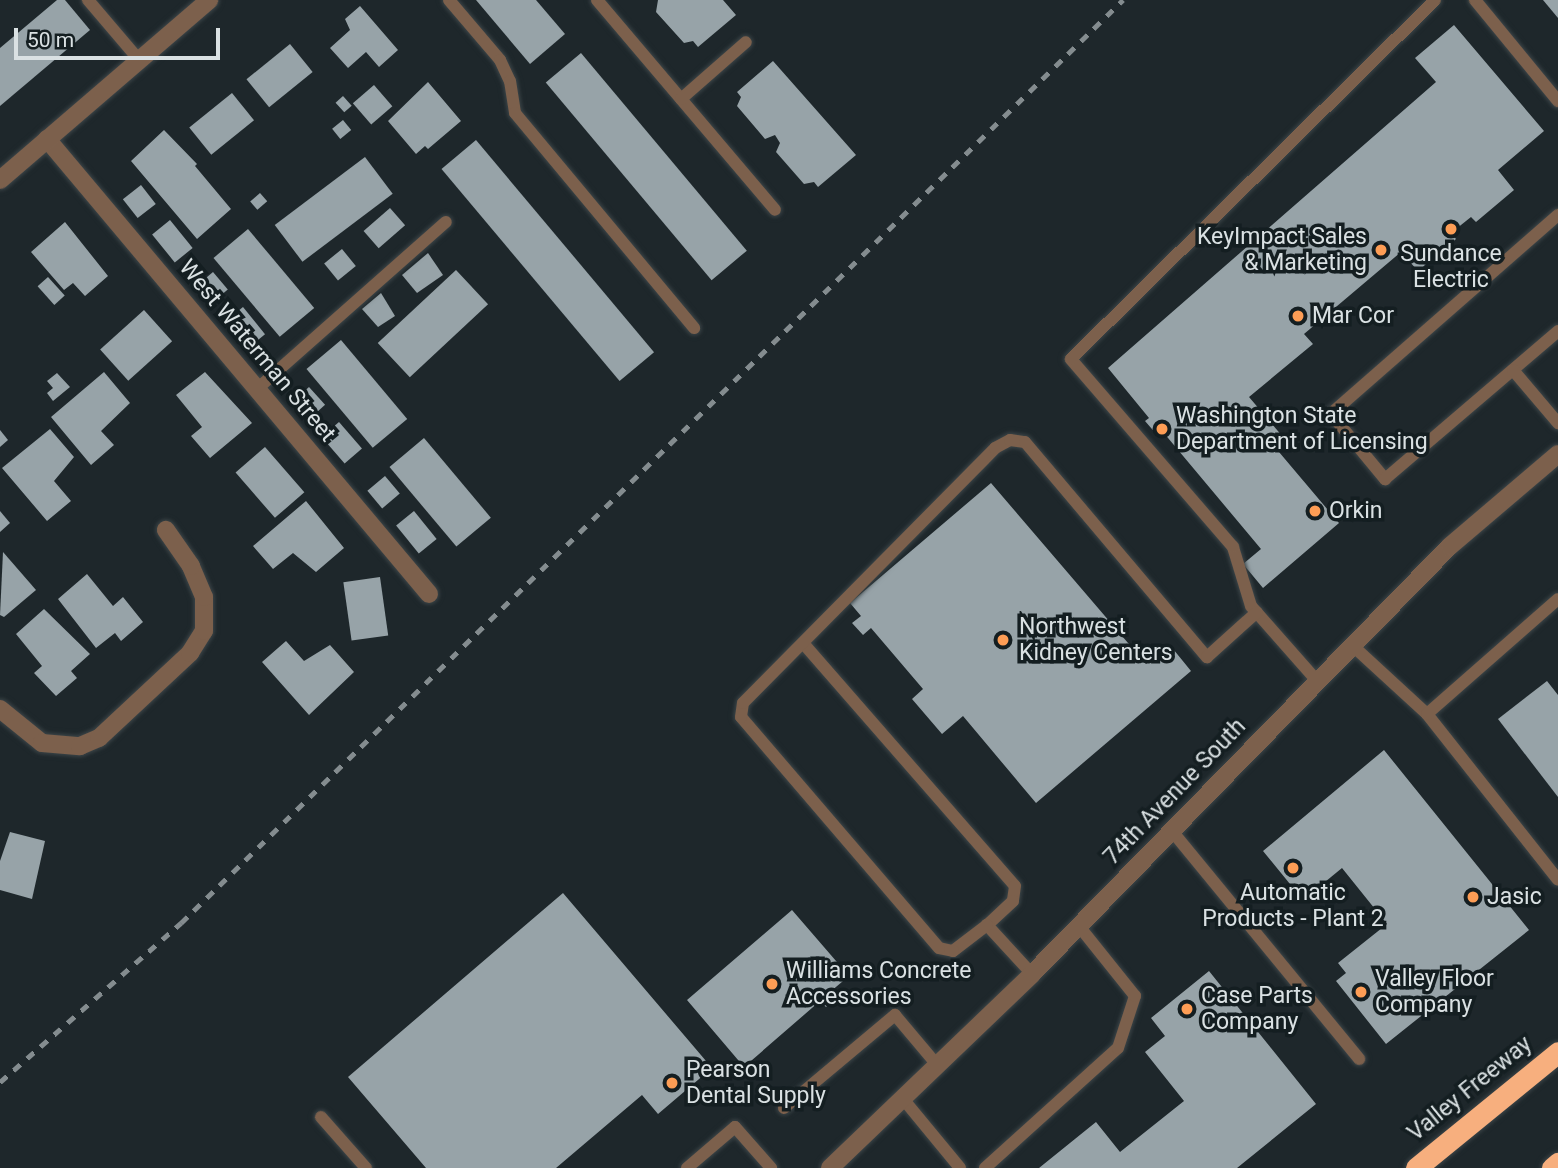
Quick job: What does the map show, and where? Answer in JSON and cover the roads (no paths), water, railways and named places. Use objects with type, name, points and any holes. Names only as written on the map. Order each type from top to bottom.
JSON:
[{"type":"highway","name":"Valley Freeway","points":[[1416,1168],[1558,1052]]},
{"type":"highway","points":[[1399,1168],[1500,1098]]},
{"type":"highway","points":[[1552,1168],[1558,1163]]},
{"type":"street","points":[[0,180],[209,0]]},
{"type":"street","name":"West Waterman Street","points":[[47,139],[429,594]]},
{"type":"street","name":"74th Avenue South","points":[[830,1168],[904,1100],[1032,974],[1450,546],[1558,454]]},
{"type":"street","points":[[0,709],[25,733],[58,747],[80,746],[99,738],[190,653],[204,631],[204,597],[191,566],[166,530]]},
{"type":"lane","points":[[88,0],[139,60]]},
{"type":"lane","points":[[449,0],[500,60],[510,81],[514,113],[694,328]]},
{"type":"lane","points":[[597,0],[775,210]]},
{"type":"lane","points":[[1318,681],[1257,612],[1233,547],[1071,359],[1436,0]]},
{"type":"lane","points":[[1475,0],[1558,101]]},
{"type":"lane","points":[[681,99],[746,42]]},
{"type":"lane","points":[[1558,215],[1331,414],[1385,479],[1558,331]]},
{"type":"lane","points":[[257,389],[446,222]]},
{"type":"lane","points":[[1513,370],[1558,423]]},
{"type":"lane","points":[[803,643],[1015,886],[1013,901],[953,951],[939,948],[741,717],[743,703],[995,448],[1010,440],[1025,442],[1206,657],[1257,612]]},
{"type":"lane","points":[[1427,714],[1558,599]]},
{"type":"lane","points":[[1353,646],[1427,714],[1558,880]]},
{"type":"lane","points":[[1172,831],[1359,1059]]},
{"type":"lane","points":[[987,925],[1032,974]]},
{"type":"lane","points":[[985,1168],[1118,1048],[1135,996],[1079,926]]},
{"type":"lane","points":[[784,1108],[895,1015],[939,1066]]},
{"type":"lane","points":[[904,1100],[961,1168]]},
{"type":"lane","points":[[321,1116],[366,1168]]},
{"type":"lane","points":[[687,1168],[734,1127],[771,1168]]},
{"type":"railway","points":[[0,1082],[181,923],[1123,0]]},
{"type":"place","name":"Sundance Electric","points":[[1451,229]]},
{"type":"place","name":"KeyImpact Sales & Marketing","points":[[1381,250]]},
{"type":"place","name":"Mar Cor","points":[[1298,316]]},
{"type":"place","name":"Washington State Department of Licensing","points":[[1162,429]]},
{"type":"place","name":"Orkin","points":[[1315,511]]},
{"type":"place","name":"Northwest Kidney Centers","points":[[1003,640]]},
{"type":"place","name":"Automatic Products - Plant 2","points":[[1293,868]]},
{"type":"place","name":"Jasic","points":[[1473,897]]},
{"type":"place","name":"Williams Concrete Accessories","points":[[772,984]]},
{"type":"place","name":"Valley Floor Company","points":[[1361,992]]},
{"type":"place","name":"Case Parts Company","points":[[1187,1009]]},
{"type":"place","name":"Pearson Dental Supply","points":[[672,1083]]}]
